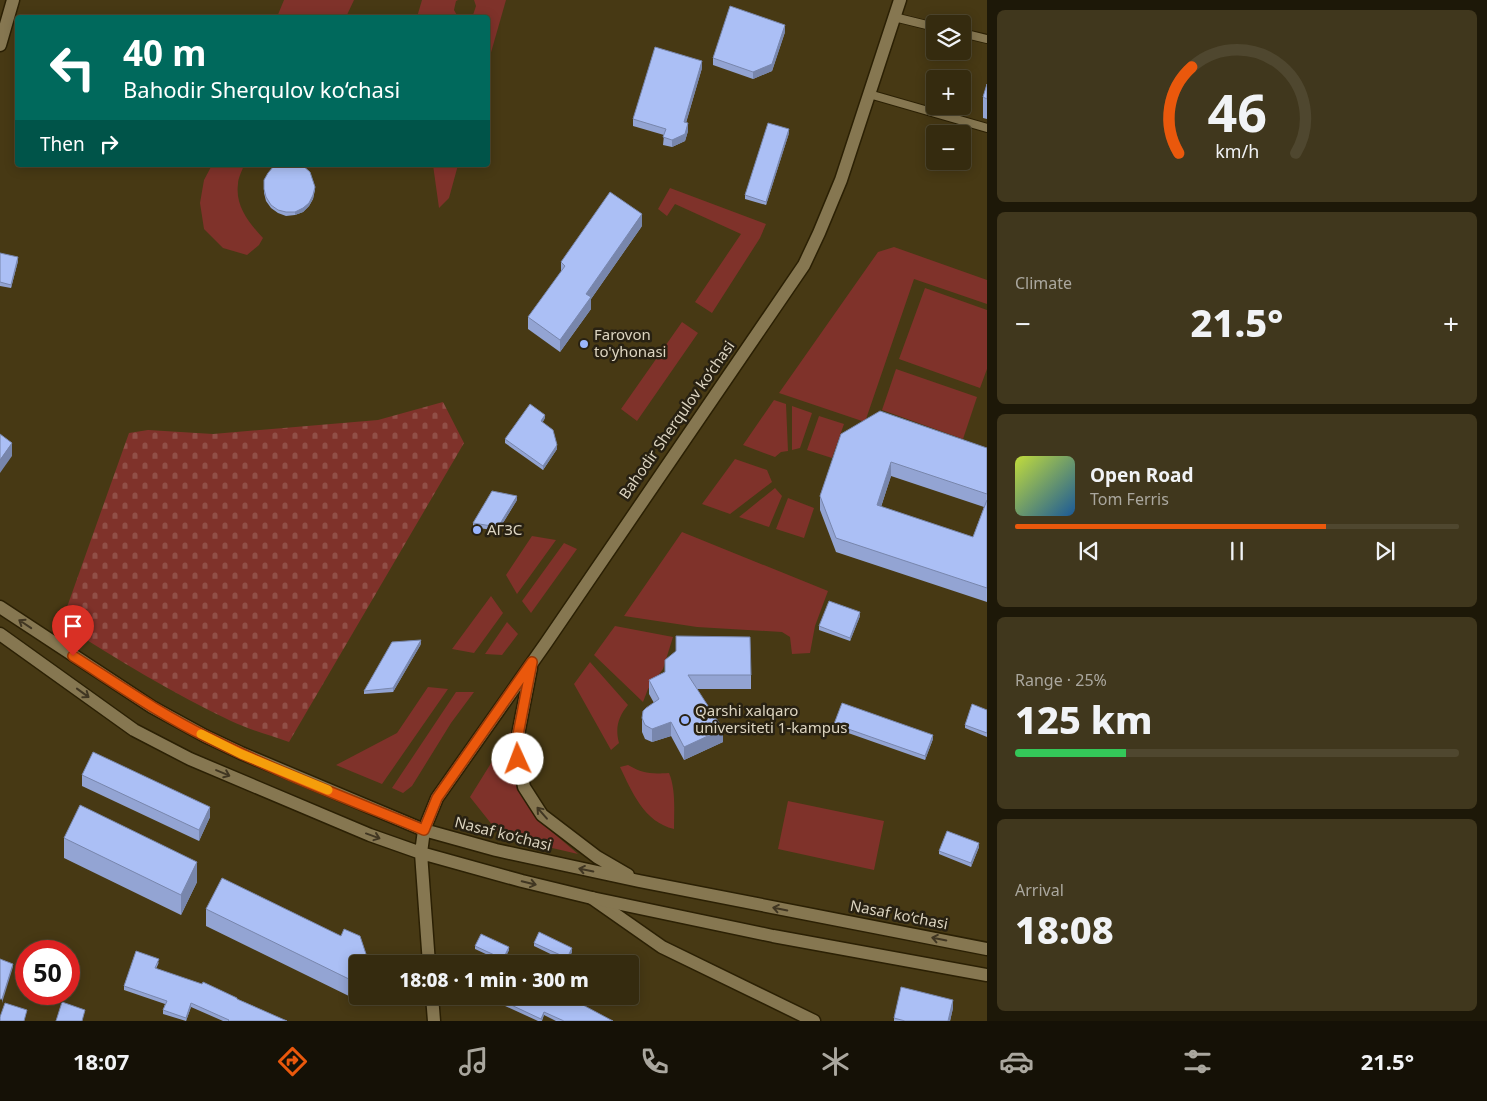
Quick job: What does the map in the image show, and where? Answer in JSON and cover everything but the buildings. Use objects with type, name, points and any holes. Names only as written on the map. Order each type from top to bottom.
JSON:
[{"type":"main road","points":[[0,45],[13,0]]},
{"type":"main road","name":"Bahodir Sherqulov ko‘chasi","points":[[428,955],[421,853],[424,830],[437,798],[804,265],[841,180],[900,0]]},
{"type":"main road","name":"Nasaf ko‘chasi","points":[[0,607],[152,707],[205,736],[241,754],[424,830],[496,850],[638,882],[987,949]]},
{"type":"main road","points":[[0,634],[134,730],[190,759],[370,835],[421,853],[592,898],[773,936],[987,975]]},
{"type":"main road","points":[[532,662],[516,745],[524,788],[542,815],[597,857],[638,882]]},
{"type":"main road","points":[[592,898],[662,947],[814,1021]]},
{"type":"main road","points":[[433,1005],[434,1021]]},
{"type":"lane","points":[[894,17],[926,25]]},
{"type":"lane","points":[[971,36],[987,40]]},
{"type":"lane","points":[[869,94],[987,128]]},
{"type":"green space","points":[[284,0],[354,0],[347,15],[278,15]]},
{"type":"green space","points":[[422,0],[458,0],[454,10],[457,15],[418,15]]},
{"type":"green space","points":[[474,0],[506,0],[490,56],[490,15],[473,15],[476,6]]},
{"type":"green space","points":[[211,167],[243,167],[238,182],[239,200],[244,214],[263,238],[259,245],[247,255],[223,248],[204,229],[200,203],[204,180]]},
{"type":"green space","points":[[433,167],[457,167],[449,198],[439,208]]},
{"type":"green space","points":[[670,188],[766,224],[760,238],[712,313],[695,302],[741,234],[675,204],[667,216],[658,209]]},
{"type":"green space","points":[[894,247],[987,280],[987,304],[914,279],[865,422],[779,393],[878,252]]},
{"type":"green space","points":[[925,288],[987,310],[987,369],[980,388],[899,359]]},
{"type":"green space","points":[[682,322],[698,333],[637,421],[621,409]]},
{"type":"green space","points":[[896,369],[977,397],[963,439],[882,410]]},
{"type":"green space","points":[[774,400],[786,404],[788,451],[781,452],[775,457],[743,445]]},
{"type":"green space","points":[[443,402],[464,443],[289,742],[245,727],[187,699],[61,624],[129,433],[148,430],[213,434],[378,420]]},
{"type":"green space","points":[[792,406],[812,413],[800,448],[792,450]]},
{"type":"green space","points":[[819,416],[844,424],[832,458],[807,450]]},
{"type":"green space","points":[[735,459],[767,470],[772,482],[730,514],[702,504]]},
{"type":"green space","points":[[775,488],[782,496],[769,527],[739,517]]},
{"type":"green space","points":[[788,498],[814,508],[804,538],[776,529]]},
{"type":"green space","points":[[682,532],[828,591],[815,626],[810,653],[792,654],[790,637],[782,632],[697,627],[624,616]]},
{"type":"green space","points":[[532,536],[556,540],[517,594],[506,575]]},
{"type":"green space","points":[[564,543],[577,549],[531,613],[522,601]]},
{"type":"green space","points":[[491,596],[503,613],[474,653],[452,649]]},
{"type":"green space","points":[[507,622],[518,634],[502,655],[485,654]]},
{"type":"green space","points":[[615,626],[673,637],[663,669],[648,689],[643,702],[594,655]]},
{"type":"green space","points":[[590,662],[628,705],[618,723],[619,743],[611,750],[574,684]]},
{"type":"green space","points":[[428,687],[448,689],[382,784],[336,765],[397,733]]},
{"type":"green space","points":[[456,692],[474,692],[451,723],[412,786],[403,793],[392,788]]},
{"type":"green space","points":[[511,731],[512,762],[519,788],[537,819],[578,854],[501,836],[470,797]]},
{"type":"green space","points":[[628,765],[648,773],[669,773],[674,793],[674,829],[655,820],[640,805],[620,767]]},
{"type":"green space","points":[[788,801],[884,821],[874,870],[778,849]]},
{"type":"slow traffic","points":[[201,734],[241,754],[328,790]]},
{"type":"place","name":"Farovon to'yhonasi","points":[[584,344]]},
{"type":"place","name":"АГЗС","points":[[477,530]]},
{"type":"place","name":"Qarshi xalqaro universiteti 1-kampus","points":[[685,720]]},
{"type":"route","points":[[73,656],[152,707],[241,754],[424,830],[437,798],[532,662],[516,745],[518,759]]}]
